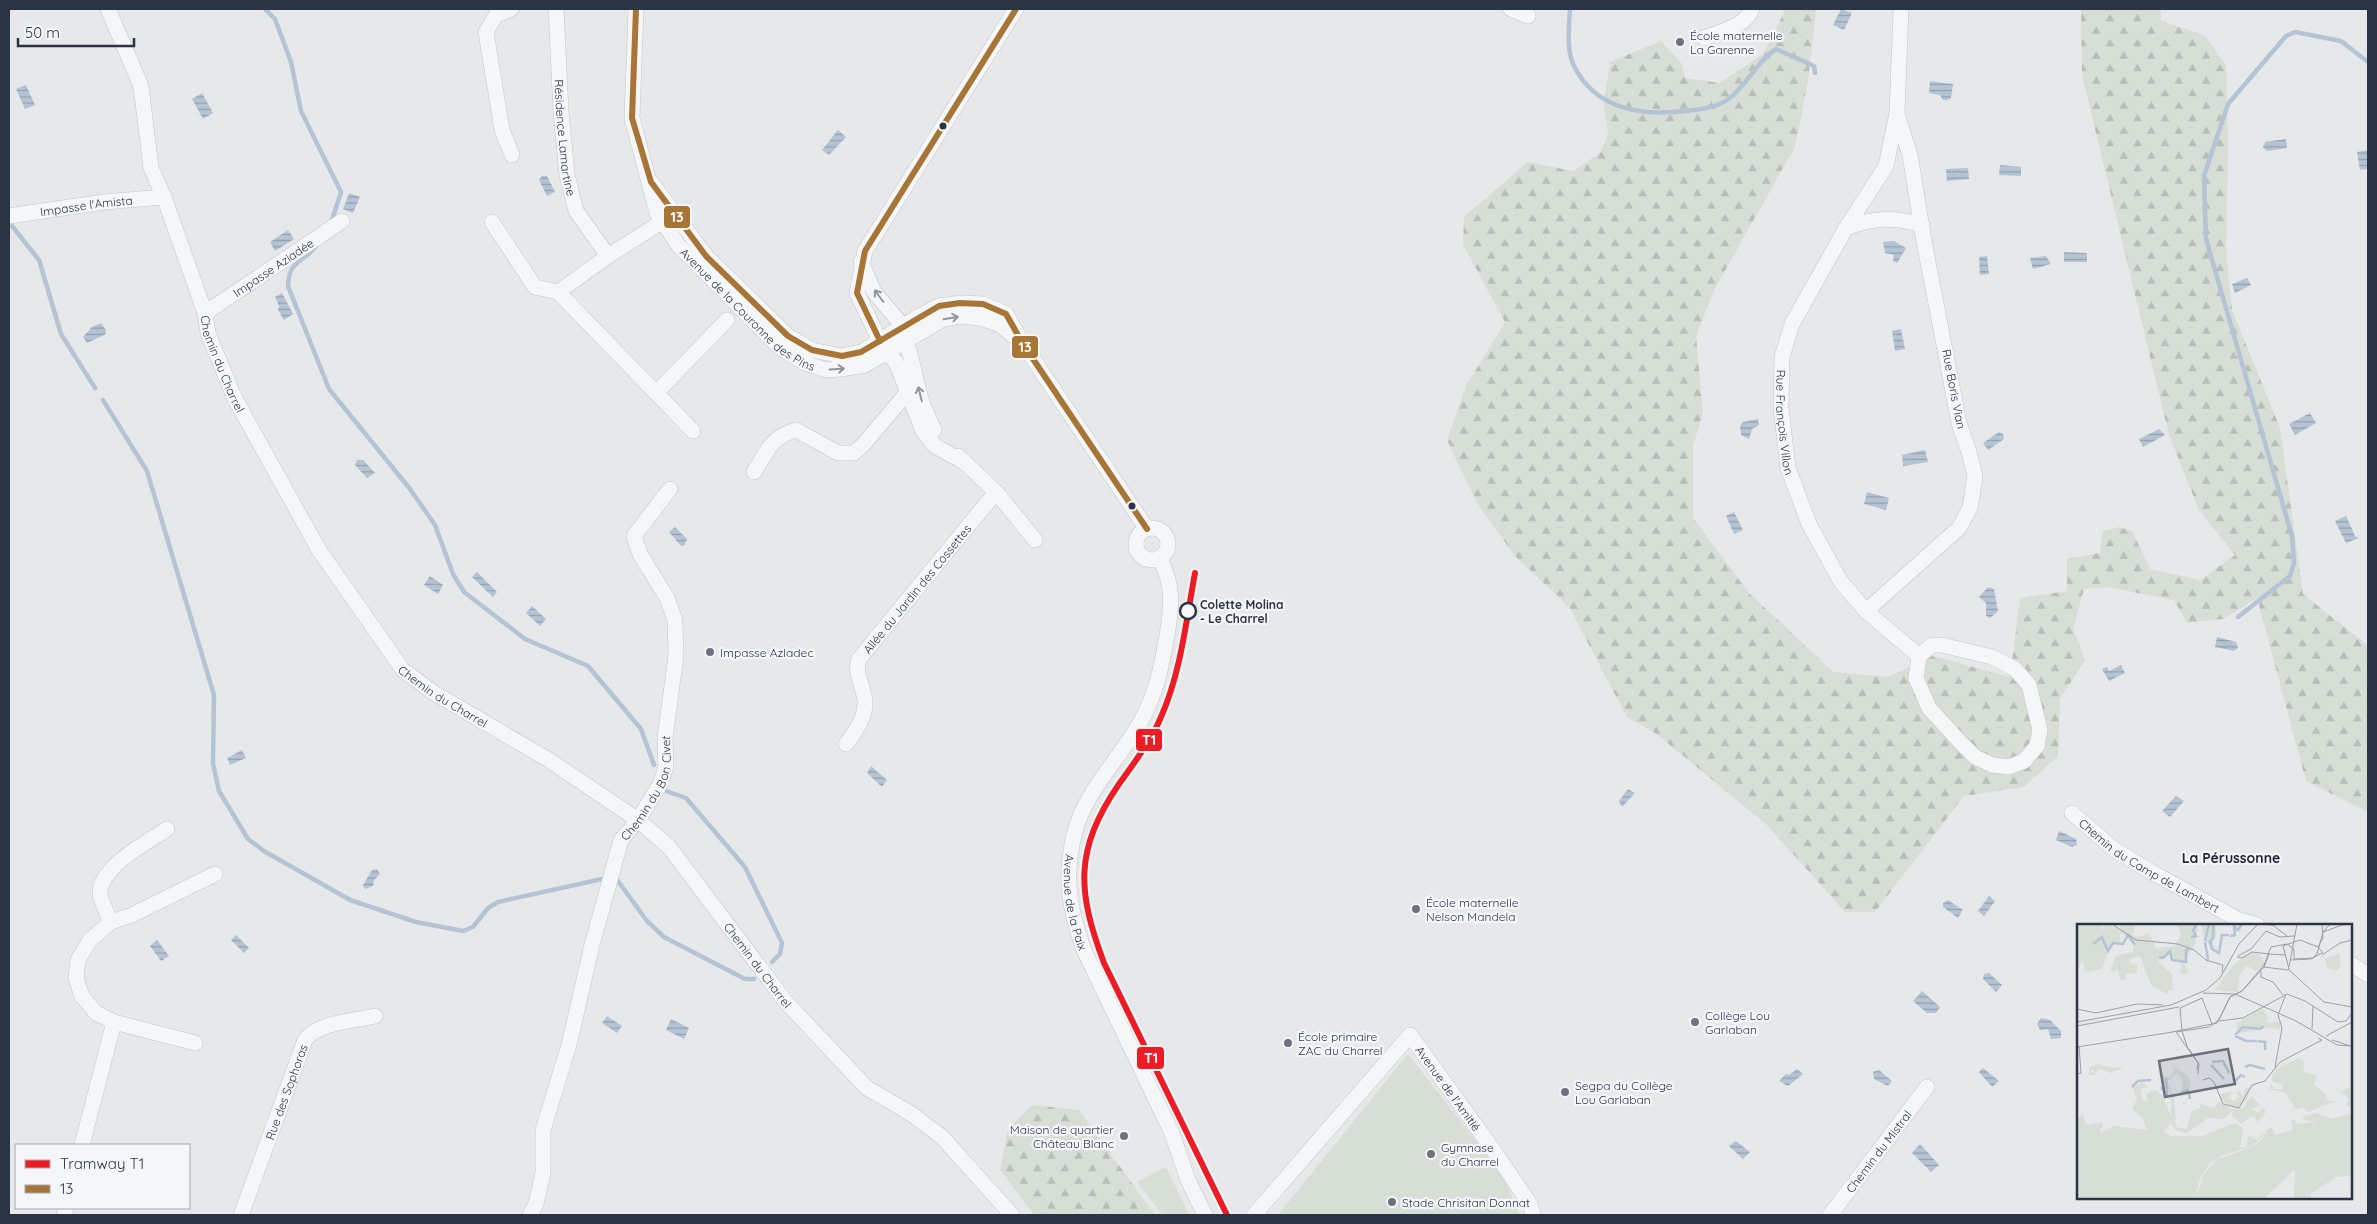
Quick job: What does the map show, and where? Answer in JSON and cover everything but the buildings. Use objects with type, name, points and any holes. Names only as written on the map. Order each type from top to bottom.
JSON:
[{"type":"street","name":"Chemin du Charrel","points":[[108,9],[141,86],[151,168],[164,197],[205,313],[208,333],[235,399],[319,550],[403,670],[434,693],[549,760],[638,820],[669,847],[786,1002],[867,1088],[910,1113],[942,1137],[1012,1215]]},
{"type":"street","points":[[511,9],[496,15],[486,32],[502,130],[512,154]]},
{"type":"street","name":"Résidence Lamartine","points":[[556,9],[561,112],[567,176],[576,211],[608,256]]},
{"type":"street","name":"Avenue de la Couronne des Pins","points":[[636,9],[632,118],[651,182],[678,245],[779,347],[805,363],[826,370],[841,370],[864,365],[894,339]]},
{"type":"street","points":[[964,462],[935,446],[923,431],[906,394],[896,362],[894,339],[857,294],[861,262],[865,251],[1016,9]]},
{"type":"street","points":[[1511,9],[1528,16]]},
{"type":"street","points":[[1704,38],[1737,25],[1749,18],[1752,9]]},
{"type":"street","name":"Rue François Villon","points":[[1901,9],[1897,113],[1886,166],[1846,228],[1792,324],[1782,357],[1781,408],[1788,468],[1809,524],[1840,582],[1866,612],[1919,656]]},
{"type":"street","name":"Rue François Villon","points":[[1897,113],[1910,155]]},
{"type":"street","name":"Rue Boris Vian","points":[[1866,612],[1959,528],[1970,508],[1975,476],[1970,452],[1959,423],[1910,155]]},
{"type":"street","name":"Impasse l'Amista","points":[[9,216],[104,202],[164,197]]},
{"type":"street","points":[[558,292],[608,256],[668,218]]},
{"type":"street","name":"Avenue de la Couronne des Pins","points":[[668,218],[694,240],[706,256],[788,336],[812,350],[842,356],[861,352],[894,339]]},
{"type":"street","points":[[1846,228],[1880,218],[1898,219],[1922,225]]},
{"type":"street","name":"Impasse Aziadée","points":[[205,313],[342,222]]},
{"type":"street","points":[[492,222],[535,287],[558,292],[693,431]]},
{"type":"street","points":[[861,262],[930,425],[940,439],[996,492],[1035,540]]},
{"type":"street","points":[[894,339],[943,319],[961,316],[980,318],[999,324],[1023,344],[1147,529]]},
{"type":"street","points":[[656,393],[727,320]]},
{"type":"street","points":[[754,472],[776,438],[796,430],[838,452],[854,453],[906,394]]},
{"type":"street","name":"Chemin du Bon Civet","points":[[530,1215],[536,1204],[543,1173],[543,1130],[569,1045],[612,869],[621,840],[638,820],[661,783],[666,766],[665,738],[676,656],[677,634],[675,620],[667,598],[640,554],[634,536],[670,489]]},
{"type":"street","name":"Allée du Jardin des Cossettes","points":[[846,744],[862,720],[865,703],[856,669],[860,659],[996,492]]},
{"type":"street","points":[[1147,529],[1159,530],[1167,540],[1165,552],[1158,558],[1149,560],[1138,551],[1137,538],[1147,529]]},
{"type":"street","name":"Avenue de la Paix","points":[[1158,558],[1167,572],[1172,603],[1158,683],[1141,721],[1094,791],[1075,834],[1068,880],[1068,894],[1084,950],[1171,1131],[1188,1180],[1206,1215]]},
{"type":"street","points":[[1942,644],[1992,657],[2015,669],[2029,686],[2040,730],[2037,746],[2024,762],[2009,767],[1992,765],[1975,757],[1961,743],[1928,708],[1916,678],[1919,656],[1932,645],[1942,644]]},
{"type":"street","name":"Chemin du Camp de Lambert","points":[[2072,813],[2115,850],[2239,920],[2253,924]]},
{"type":"street","points":[[111,922],[100,894],[103,879],[113,867],[167,829]]},
{"type":"street","points":[[195,1043],[114,1022],[96,1013],[82,996],[76,978],[78,960],[90,940],[111,922],[132,915],[216,874]]},
{"type":"street","points":[[2352,965],[2368,975]]},
{"type":"street","name":"Rue des Sophoras","points":[[241,1215],[305,1040],[311,1032],[321,1028],[375,1016]]},
{"type":"street","points":[[82,1144],[114,1022]]},
{"type":"street","name":"Avenue de l'Amitié","points":[[1254,1215],[1410,1035],[1494,1151],[1530,1204],[1533,1215]]},
{"type":"street","name":"Chemin du Mistral","points":[[1830,1215],[1927,1087]]},
{"type":"green space","points":[[1786,9],[1816,9],[1808,81],[1795,147],[1714,290],[1696,336],[1703,412],[1693,446],[1693,518],[1749,593],[1833,672],[1888,677],[1933,656],[2010,677],[2020,598],[2067,591],[2067,559],[2100,553],[2103,531],[2119,527],[2132,531],[2150,569],[2200,580],[2235,555],[2199,510],[2169,435],[2082,75],[2081,9],[2161,9],[2161,21],[2204,35],[2226,65],[2228,142],[2226,249],[2232,310],[2280,428],[2303,594],[2366,644],[2368,650],[2368,812],[2306,781],[2257,598],[2223,619],[2187,623],[2174,600],[2107,587],[2084,589],[2073,629],[2085,660],[2060,699],[2058,756],[2024,787],[1964,796],[1875,912],[1845,912],[1767,825],[1658,735],[1627,717],[1569,607],[1515,556],[1477,503],[1447,440],[1466,386],[1505,322],[1463,245],[1464,217],[1528,162],[1573,171],[1600,153],[1608,135],[1604,102],[1610,62],[1661,41],[1682,64],[1685,78],[1720,83],[1763,54]]},
{"type":"green space","points":[[1408,1054],[1502,1174],[1520,1215],[1278,1215]]},
{"type":"green space","points":[[1032,1105],[1079,1110],[1155,1215],[1034,1215],[1000,1170],[1008,1129]]},
{"type":"green space","points":[[1166,1167],[1189,1215],[1163,1215],[1137,1182]]},
{"type":"water","points":[[1841,9],[1852,13],[1844,30],[1833,25]]},
{"type":"water","points":[[1930,81],[1953,84],[1951,98],[1943,100],[1940,95],[1929,93]]},
{"type":"water","points":[[26,85],[35,105],[25,109],[16,89]]},
{"type":"water","points":[[202,93],[213,113],[203,119],[192,99]]},
{"type":"water","points":[[838,130],[846,137],[829,155],[822,150]]},
{"type":"water","points":[[2286,139],[2287,148],[2267,151],[2263,147],[2265,142]]},
{"type":"water","points":[[2368,150],[2368,169],[2360,170],[2357,152]]},
{"type":"water","points":[[2000,165],[2021,167],[2021,176],[1999,175]]},
{"type":"water","points":[[1968,168],[1969,179],[1947,181],[1946,169]]},
{"type":"water","points":[[542,176],[547,176],[555,192],[547,196],[539,180]]},
{"type":"water","points":[[349,193],[360,197],[353,213],[343,209]]},
{"type":"water","points":[[288,230],[294,239],[275,251],[270,242]]},
{"type":"water","points":[[1894,241],[1906,248],[1897,263],[1893,261],[1894,255],[1885,253],[1883,242]]},
{"type":"water","points":[[2064,252],[2087,253],[2087,262],[2064,262]]},
{"type":"water","points":[[1987,256],[1989,274],[1980,275],[1979,257]]},
{"type":"water","points":[[2046,256],[2051,264],[2033,269],[2030,258]]},
{"type":"water","points":[[2247,278],[2251,285],[2235,293],[2232,284]]},
{"type":"water","points":[[282,293],[293,314],[284,320],[278,310],[279,306],[275,297]]},
{"type":"water","points":[[101,323],[106,330],[106,334],[87,343],[83,337],[92,327]]},
{"type":"water","points":[[1901,329],[1905,349],[1895,351],[1892,331]]},
{"type":"water","points":[[2310,413],[2316,423],[2295,435],[2289,424]]},
{"type":"water","points":[[1758,419],[1759,425],[1752,429],[1749,439],[1741,435],[1740,426],[1743,422]]},
{"type":"water","points":[[2159,429],[2165,435],[2143,447],[2139,439]]},
{"type":"water","points":[[1999,432],[2003,434],[2004,439],[1988,450],[1983,443]]},
{"type":"water","points":[[1925,450],[1928,462],[1903,466],[1902,455]]},
{"type":"water","points":[[357,460],[363,460],[375,473],[367,478],[355,465]]},
{"type":"water","points":[[1867,492],[1889,498],[1886,510],[1864,504]]},
{"type":"water","points":[[1734,512],[1743,530],[1734,534],[1726,516]]},
{"type":"water","points":[[2346,516],[2355,536],[2359,538],[2346,543],[2335,521]]},
{"type":"water","points":[[675,527],[687,539],[684,546],[680,545],[669,532]]},
{"type":"water","points":[[477,572],[497,592],[493,597],[472,577]]},
{"type":"water","points":[[430,576],[443,585],[438,594],[424,585]]},
{"type":"water","points":[[1988,587],[1994,589],[1998,611],[1990,618],[1986,616],[1986,603],[1979,597]]},
{"type":"water","points":[[532,606],[546,619],[540,626],[526,613]]},
{"type":"water","points":[[2217,637],[2236,642],[2238,648],[2234,651],[2215,647]]},
{"type":"water","points":[[2121,665],[2125,673],[2109,681],[2102,669],[2107,667],[2109,671]]},
{"type":"water","points":[[242,750],[246,758],[230,765],[227,758]]},
{"type":"water","points":[[871,766],[887,780],[882,787],[867,773]]},
{"type":"water","points":[[1628,789],[1635,793],[1622,807],[1619,801]]},
{"type":"water","points":[[2176,796],[2184,801],[2170,817],[2162,811]]},
{"type":"water","points":[[2059,831],[2076,839],[2077,845],[2072,847],[2056,840]]},
{"type":"water","points":[[377,869],[380,874],[374,880],[373,886],[365,889],[363,885],[372,870]]},
{"type":"water","points":[[1989,896],[1995,901],[1984,916],[1978,911]]},
{"type":"water","points":[[1948,900],[1963,910],[1958,918],[1943,907],[1943,903]]},
{"type":"water","points":[[236,935],[249,948],[244,953],[231,940]]},
{"type":"water","points":[[157,940],[169,956],[161,961],[150,946]]},
{"type":"water","points":[[1989,973],[2002,985],[1996,992],[1983,979],[1984,974]]},
{"type":"water","points":[[1922,991],[1940,1007],[1936,1013],[1927,1013],[1913,1001]]},
{"type":"water","points":[[607,1016],[622,1026],[617,1033],[602,1023]]},
{"type":"water","points":[[2041,1018],[2050,1020],[2061,1031],[2061,1038],[2051,1039],[2048,1029],[2040,1030],[2037,1024]]},
{"type":"water","points":[[671,1019],[689,1028],[684,1039],[666,1030]]},
{"type":"water","points":[[1983,1068],[1999,1081],[1992,1087],[1979,1072]]},
{"type":"water","points":[[1797,1069],[1803,1074],[1788,1086],[1779,1081],[1786,1074],[1789,1075]]},
{"type":"water","points":[[1879,1070],[1892,1081],[1888,1086],[1874,1079],[1873,1072]]},
{"type":"water","points":[[1736,1141],[1750,1152],[1743,1159],[1729,1146]]},
{"type":"water","points":[[1920,1144],[1939,1165],[1931,1172],[1912,1153]]},
{"type":"waterway","points":[[265,9],[275,19],[291,62],[301,111],[341,192],[332,220]]},
{"type":"waterway","points":[[1570,9],[1569,45],[1571,60],[1583,81],[1607,101],[1636,111],[1668,112],[1718,105],[1730,98],[1762,61],[1776,49],[1814,66],[1815,73]]},
{"type":"waterway","points":[[2238,617],[2290,576],[2294,563],[2292,536],[2206,239],[2204,176],[2228,104],[2286,36],[2295,32],[2341,41],[2368,62]]},
{"type":"waterway","points":[[12,226],[39,260],[61,334],[95,388]]},
{"type":"waterway","points":[[317,245],[291,271],[288,286],[329,389],[410,489],[435,525],[453,574],[464,592],[525,639],[588,666],[641,729],[654,765]]},
{"type":"waterway","points":[[103,400],[147,471],[214,695],[213,764],[219,791],[248,839],[264,851],[350,900],[416,922],[463,931],[473,927],[488,908],[498,902],[602,879]]},
{"type":"waterway","points":[[666,791],[686,798],[745,867],[782,943],[780,954],[772,962]]},
{"type":"waterway","points":[[618,881],[647,921],[664,937],[745,979],[754,979]]},
{"type":"tram line","name":"T1","points":[[1195,573],[1182,646],[1168,700],[1152,735],[1104,808],[1094,830],[1087,851],[1084,871],[1085,892],[1095,937],[1104,963],[1227,1215]]},
{"type":"transit line","name":"13","points":[[636,9],[632,118],[651,182],[706,256],[788,336],[812,350],[842,356],[861,352],[939,306],[960,303],[983,304],[1006,314],[1023,344],[1147,529]]},
{"type":"transit line","name":"13","points":[[880,341],[857,293],[865,251],[1016,9]]},
{"type":"place","name":"École maternelle La Garenne","points":[[1680,42]]},
{"type":"place","name":"Colette Molina - Le Charrel","points":[[1188,611]]},
{"type":"place","name":"Impasse Azladec","points":[[710,652]]},
{"type":"place","name":"École maternelle Nelson Mandela","points":[[1416,909]]},
{"type":"place","name":"Collège Lou Garlaban","points":[[1695,1022]]},
{"type":"place","name":"École primaire ZAC du Charrel","points":[[1288,1043]]},
{"type":"place","name":"Segpa du Collège Lou Garlaban","points":[[1565,1092]]},
{"type":"place","name":"Maison de quartier Château Blanc","points":[[1124,1136]]},
{"type":"place","name":"Gymnase du Charrel","points":[[1431,1154]]},
{"type":"place","name":"Stade Chrisitan Donnat","points":[[1392,1202]]},
{"type":"district","name":"La Pérussonne","points":[[2231,858]]}]
